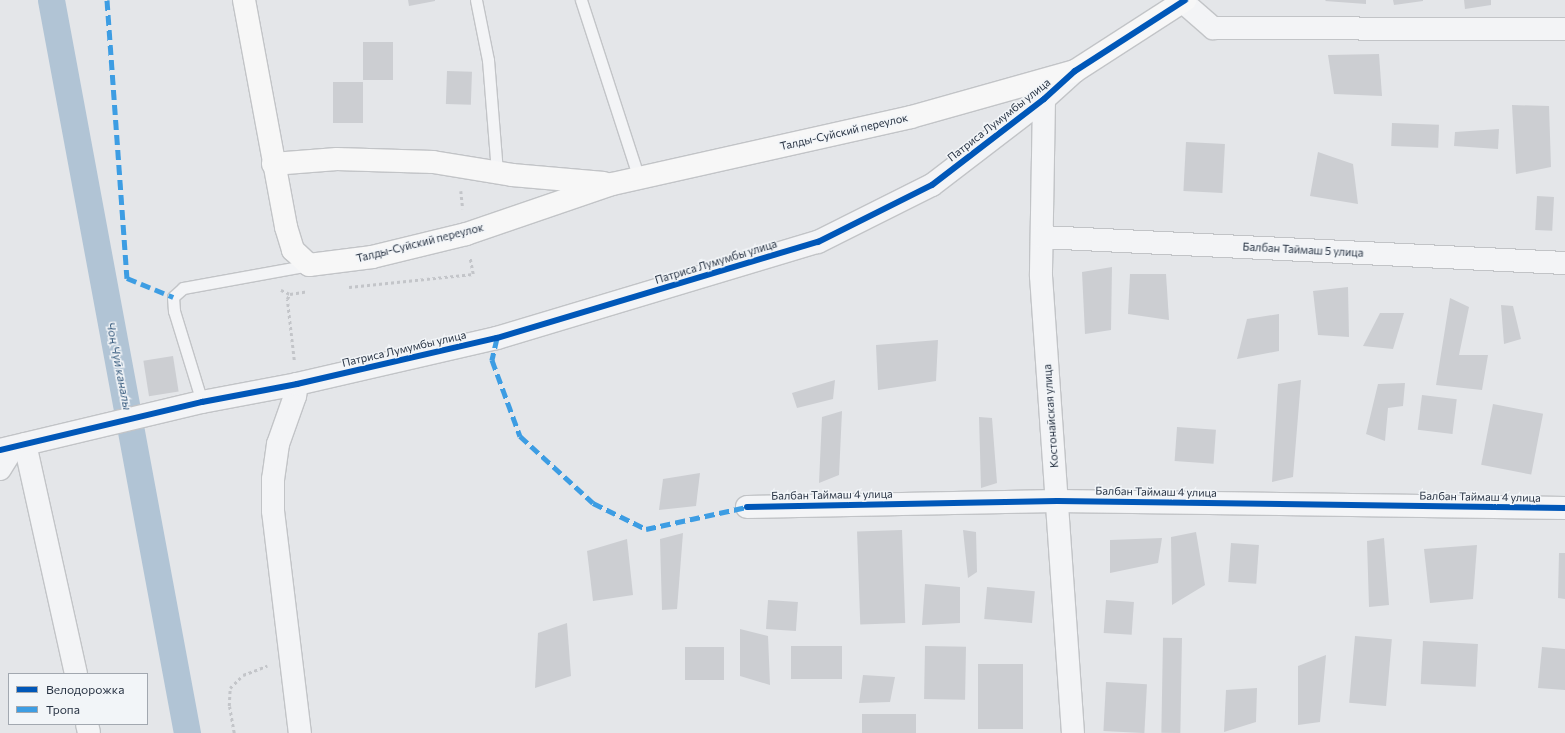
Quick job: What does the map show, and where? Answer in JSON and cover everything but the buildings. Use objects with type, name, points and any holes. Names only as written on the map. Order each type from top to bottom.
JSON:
[{"type":"street","points":[[244,0],[273,164],[293,250],[309,265]]},
{"type":"street","points":[[1184,1],[1212,28],[1565,29]]},
{"type":"street","name":"Патриса Лумумбы улица","points":[[21,445],[196,404],[297,384],[497,338],[818,242],[932,185],[1044,99],[1075,72],[1184,1]]},
{"type":"street","name":"Талды-Суйский переулок","points":[[309,265],[372,257],[466,234],[612,184],[911,117],[1075,72]]},
{"type":"street","name":"Костонайская улица","points":[[1044,99],[1041,276],[1073,733]]},
{"type":"street","name":"Талды-Суйский переулок","points":[[273,164],[337,159],[433,162],[497,173],[612,184]]},
{"type":"street","name":"Балбан Таймаш 5 улица","points":[[1042,238],[1565,263]]},
{"type":"street","points":[[297,384],[295,396],[278,444],[273,480],[273,511],[300,733]]},
{"type":"street","points":[[0,469],[21,445]]},
{"type":"street","points":[[21,445],[76,673]]},
{"type":"street","name":"Балбан Таймаш 4 улица","points":[[747,507],[1057,501],[1565,508]]},
{"type":"lane","points":[[476,0],[488,60],[497,173]]},
{"type":"lane","points":[[581,0],[639,178]]},
{"type":"lane","points":[[196,404],[174,312],[173,297],[183,288],[309,265]]},
{"type":"path","points":[[234,733],[230,688],[243,675],[290,657]]},
{"type":"waterway","name":"Чоң Чүй каналы","points":[[51,0],[187,733]]},
{"type":"marked path","points":[[107,0],[127,278],[173,297]]},
{"type":"marked path","points":[[497,338],[492,360],[520,436],[593,503],[646,529],[747,507]]},
{"type":"cycle path","points":[[0,450],[202,402],[297,384],[497,338],[818,242],[932,185],[1044,99],[1075,71],[1185,0]]},
{"type":"cycle path","points":[[747,507],[1057,501],[1565,508]]}]
